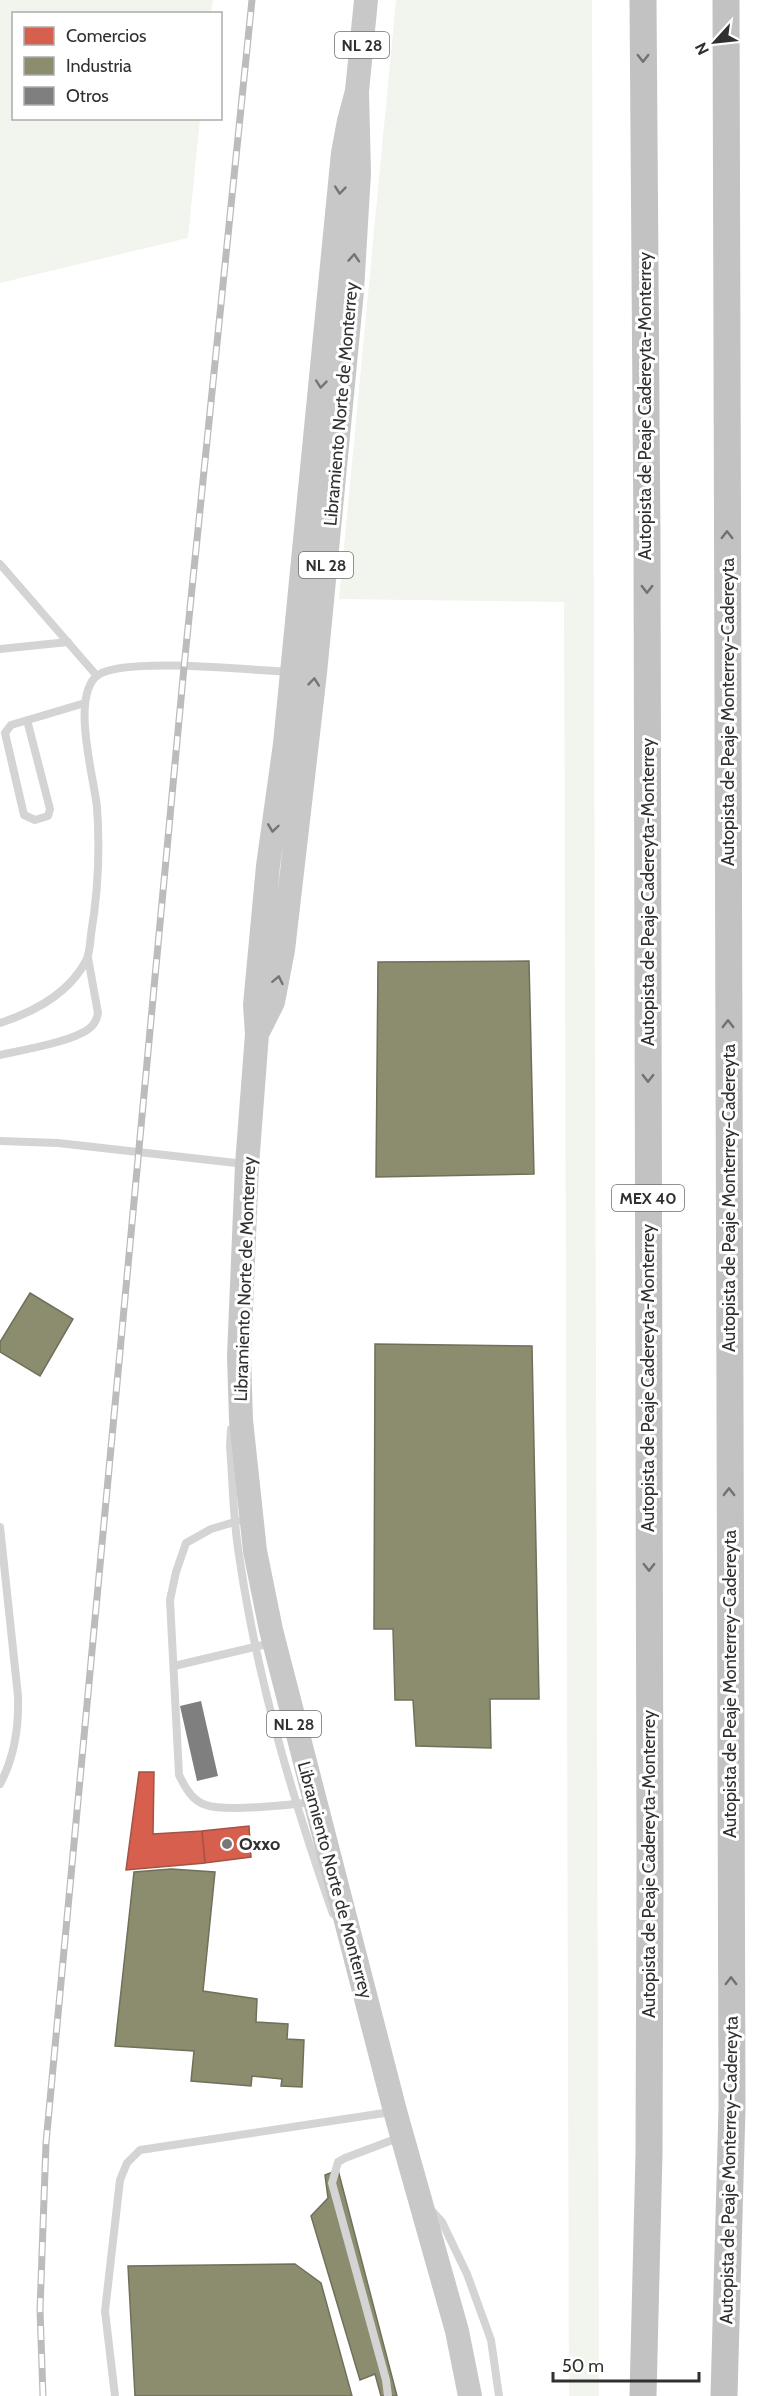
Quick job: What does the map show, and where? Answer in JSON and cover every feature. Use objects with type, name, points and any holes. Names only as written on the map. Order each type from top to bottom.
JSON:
[{"type":"highway","name":"Autopista de Peaje Cadereyta-Monterrey","points":[[643,0],[650,1904],[649,2177],[643,2396]]},
{"type":"highway","name":"Autopista de Peaje Monterrey-Cadereyta","points":[[724,2396],[732,2109],[726,0]]},
{"type":"main road","name":"Libramiento Norte de Monterrey","points":[[257,1034],[273,1002],[278,979],[296,852],[335,469],[358,202],[357,91],[366,0]]},
{"type":"main road","name":"Libramiento Norte de Monterrey","points":[[357,91],[344,153],[285,744],[268,866],[255,1005],[257,1034],[247,1165],[239,1356],[244,1521],[255,1551],[265,1645],[305,1803],[368,2008],[457,2331],[470,2396]]},
{"type":"main road","points":[[296,852],[293,795],[296,701],[292,672],[306,633],[321,522],[335,469]]},
{"type":"lane","points":[[0,564],[97,676]]},
{"type":"lane","points":[[0,649],[68,642]]},
{"type":"lane","points":[[0,1055],[56,1041],[91,1027],[96,1021],[98,1013],[88,958],[95,910],[98,858],[96,807],[87,745],[86,702],[89,688],[97,676],[112,670],[141,666],[292,672]]},
{"type":"lane","points":[[27,720],[50,809],[48,816],[35,820],[24,815],[4,733],[11,725],[27,720],[86,702]]},
{"type":"lane","points":[[0,1023],[41,1005],[61,991],[77,975],[88,958]]},
{"type":"lane","points":[[0,1141],[58,1143],[247,1165]]},
{"type":"lane","points":[[244,1521],[211,1529],[186,1543],[176,1572],[170,1600],[179,1775],[188,1793],[205,1805],[226,1808],[305,1803],[337,1927]]},
{"type":"lane","points":[[0,1527],[19,1723],[8,1769],[0,1784]]},
{"type":"lane","points":[[174,1666],[265,1645]]},
{"type":"lane","points":[[341,1938],[368,2008]]},
{"type":"lane","points":[[115,2396],[105,2312],[120,2181],[127,2163],[140,2150],[395,2111]]},
{"type":"lane","points":[[388,2396],[332,2183],[338,2162],[403,2137]]},
{"type":"lane","points":[[420,2197],[442,2222],[466,2274],[490,2340],[499,2396]]},
{"type":"shaded area","points":[[0,0],[213,0],[211,12],[12,12],[12,120],[200,120],[188,238],[0,283]]},
{"type":"shaded area","points":[[396,0],[592,0],[599,2396],[569,2396],[564,602],[339,599]]},
{"type":"building: Comercios","points":[[139,1772],[154,1772],[153,1834],[202,1831],[205,1863],[126,1870]]},
{"type":"building: Comercios","name":"Oxxo","points":[[249,1826],[251,1857],[205,1863],[202,1831]]},
{"type":"building: Industria","points":[[529,961],[534,1174],[376,1177],[378,962]]},
{"type":"building: Industria","points":[[30,1293],[73,1319],[40,1376],[0,1352],[0,1342]]},
{"type":"building: Industria","points":[[375,1344],[532,1346],[539,1699],[490,1699],[491,1748],[416,1746],[413,1700],[395,1700],[393,1629],[374,1629]]},
{"type":"building: Industria","points":[[171,1869],[215,1872],[203,1991],[257,1999],[256,2022],[288,2024],[287,2039],[304,2040],[302,2087],[281,2086],[282,2079],[252,2076],[251,2086],[191,2081],[194,2051],[115,2046],[134,1872]]},
{"type":"building: Industria","points":[[338,2170],[397,2396],[381,2396],[375,2374],[360,2380],[311,2216],[328,2198],[325,2175]]},
{"type":"building: Industria","points":[[295,2264],[321,2283],[352,2396],[135,2396],[128,2266]]},
{"type":"building: Otros","points":[[201,1701],[218,1776],[197,1781],[180,1706]]},
{"type":"railway","points":[[43,2396],[40,2310],[46,2143],[184,667],[252,0]]},
{"type":"place","name":"Oxxo","points":[[227,1844]]}]
